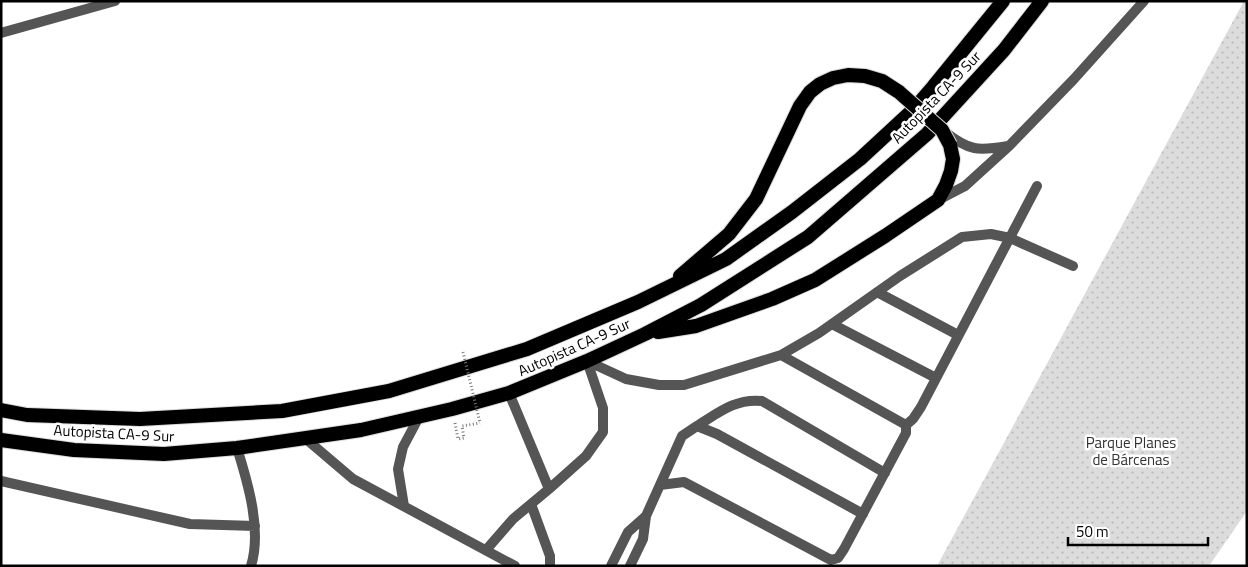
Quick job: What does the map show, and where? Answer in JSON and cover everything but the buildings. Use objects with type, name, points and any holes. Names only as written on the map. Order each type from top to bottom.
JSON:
[{"type":"highway","name":"Autopista CA-9 Sur","points":[[1,410],[27,415],[140,419],[282,411],[389,391],[434,379],[527,349],[638,302],[726,259],[792,212],[860,159],[913,110],[1003,1]]},
{"type":"highway","name":"Autopista CA-9 Sur","points":[[1,440],[74,450],[164,454],[237,448],[306,439],[361,430],[452,409],[509,393],[587,361],[645,334],[700,305],[808,237],[927,134],[1004,50],[1042,1]]},
{"type":"highway","points":[[645,334],[696,326],[772,299],[815,280],[938,200],[951,171],[953,143],[942,130],[899,92],[882,81],[865,76],[848,75],[833,78],[815,88],[800,106],[756,198],[729,234],[670,285]]},
{"type":"street","points":[[1,32],[114,1]]},
{"type":"street","points":[[938,200],[965,186],[1009,146],[1074,79],[1144,1]]},
{"type":"street","points":[[953,143],[987,150],[1009,146]]},
{"type":"street","points":[[660,485],[684,482],[831,560],[838,558],[906,432],[906,425],[913,419],[921,407],[1037,186]]},
{"type":"street","points":[[587,361],[626,379],[659,385],[684,385],[781,355],[832,324],[877,292],[962,237],[991,234],[1010,238],[1074,266]]},
{"type":"street","points":[[877,292],[958,336]]},
{"type":"street","points":[[832,324],[936,378]]},
{"type":"street","points":[[781,355],[906,425]]},
{"type":"street","points":[[486,550],[513,518],[586,456],[603,432],[603,408],[587,361]]},
{"type":"street","points":[[509,393],[549,489]]},
{"type":"street","points":[[630,566],[643,539],[646,516],[682,436],[728,406],[750,399],[762,401],[885,473]]},
{"type":"street","points":[[404,506],[398,469],[403,447],[419,417]]},
{"type":"street","points":[[697,426],[717,434],[863,514]]},
{"type":"street","points":[[306,439],[353,479],[515,566]]},
{"type":"street","points":[[237,448],[246,476],[255,526],[251,566]]},
{"type":"street","points":[[1,481],[190,524],[255,526]]},
{"type":"street","points":[[531,504],[550,556],[550,566]]},
{"type":"street","points":[[611,566],[628,532],[646,516]]},
{"type":"path","points":[[452,409],[458,439],[464,438],[462,426],[480,423],[463,352]]},
{"type":"green space","name":"Parque Planes de Bárcenas","points":[[1244,1],[1247,1],[1247,511],[1209,566],[937,566]]}]
